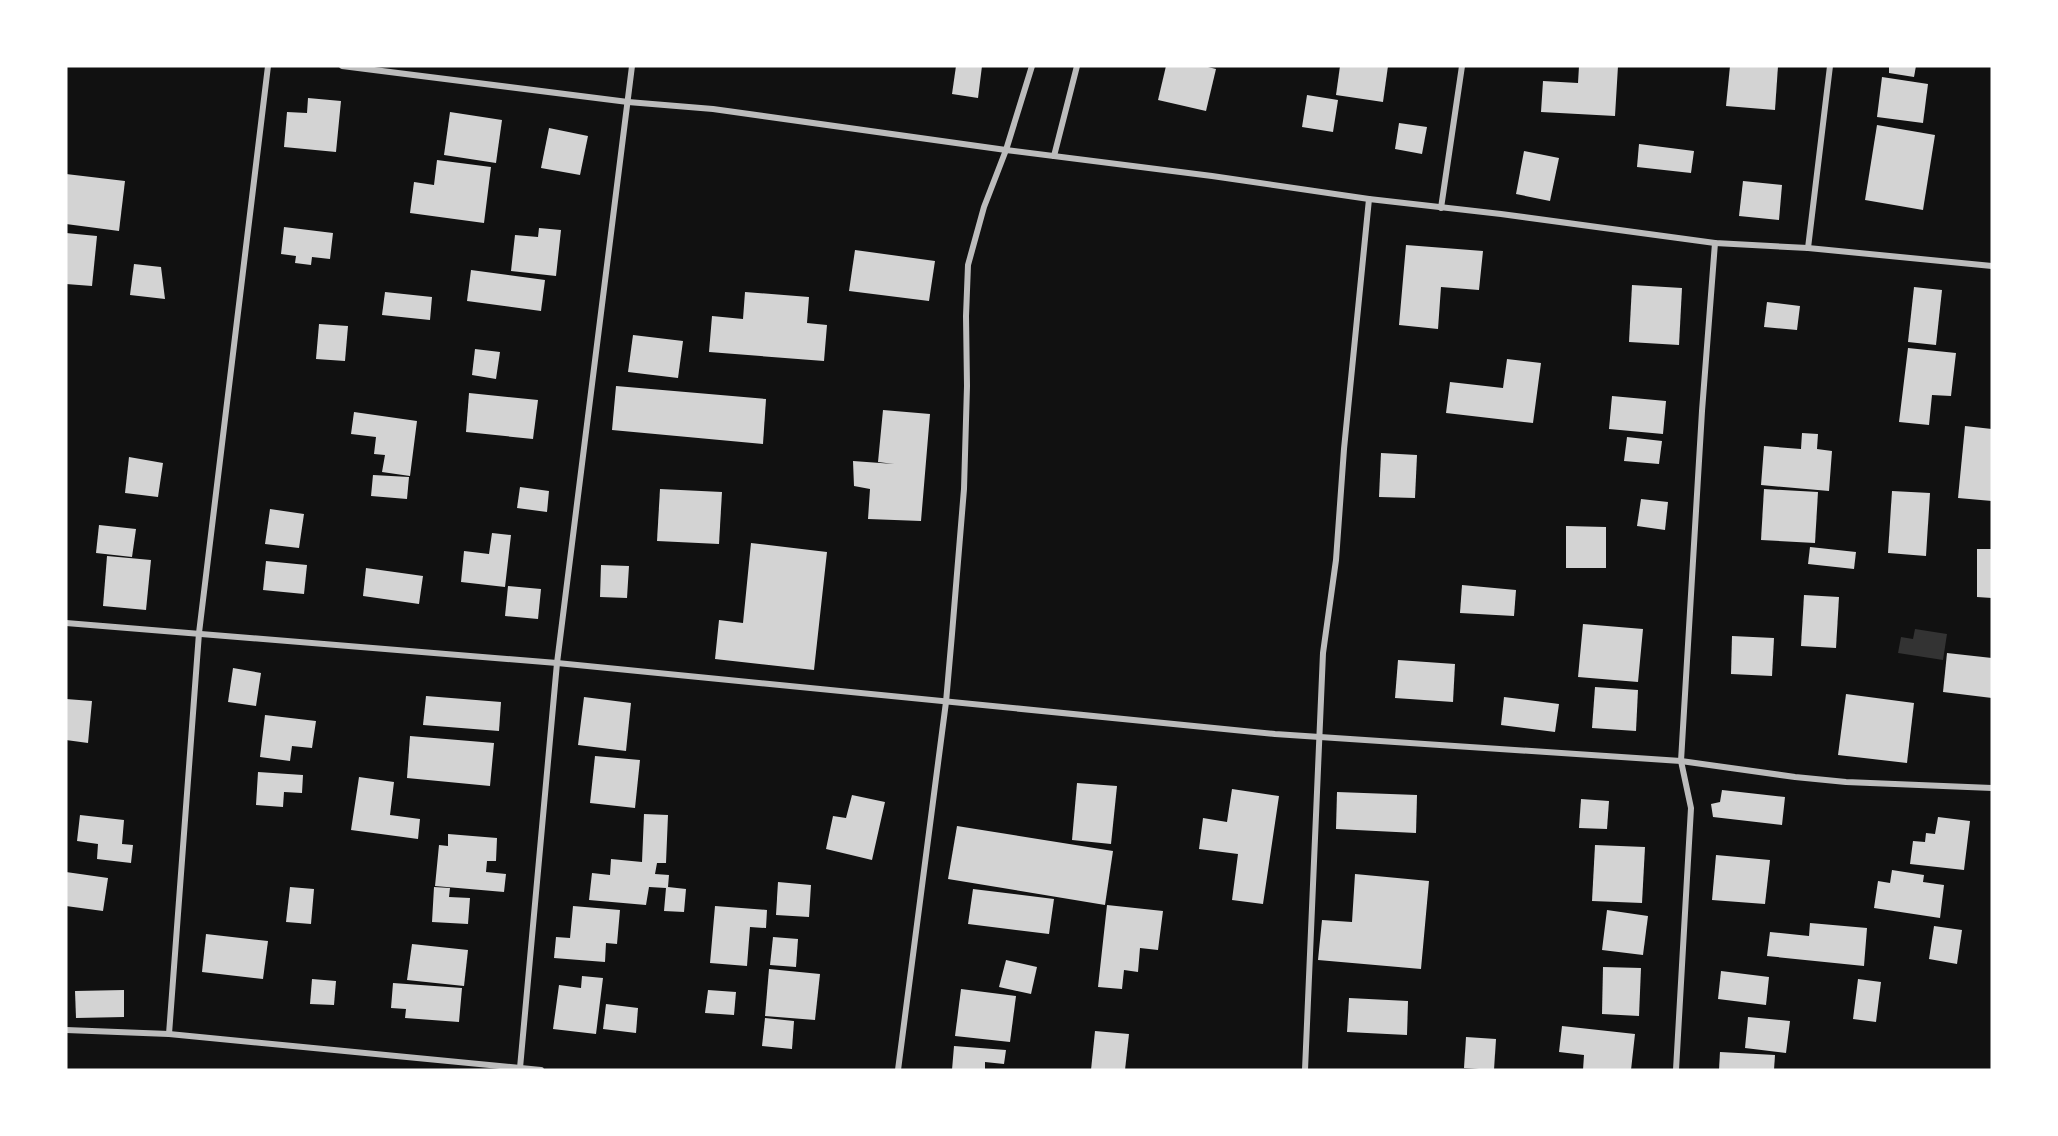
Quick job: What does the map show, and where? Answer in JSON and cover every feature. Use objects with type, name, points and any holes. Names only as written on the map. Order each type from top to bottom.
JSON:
[{"type":"street","points":[[169,1034],[199,633],[268,66]]},
{"type":"street","points":[[342,66],[628,102],[713,109],[1369,199],[1715,243],[1809,248],[1992,266]]},
{"type":"street","points":[[520,1068],[557,663],[632,66]]},
{"type":"street","points":[[898,1070],[946,702],[964,489],[968,386],[966,316],[968,265],[984,207],[1006,150],[1032,66]]},
{"type":"street","points":[[1054,156],[1077,66]]},
{"type":"street","points":[[1441,208],[1461,66]]},
{"type":"street","points":[[1809,248],[1830,66]]},
{"type":"street","points":[[1305,1070],[1323,653],[1336,560],[1344,449],[1369,199]]},
{"type":"street","points":[[1676,1070],[1691,808],[1681,761],[1702,411],[1715,243]]},
{"type":"street","points":[[66,623],[557,663],[1320,737],[1681,761],[1846,782],[1992,788]]},
{"type":"street","points":[[66,1030],[169,1034],[541,1070]]},
{"type":"shaded area","points":[[1915,629],[1947,634],[1943,660],[1898,653],[1901,637],[1913,639]]},
{"type":"building","points":[[956,66],[982,66],[978,98],[952,94]]},
{"type":"building","points":[[1166,66],[1204,66],[1216,69],[1206,111],[1158,100]]},
{"type":"building","points":[[1340,66],[1388,66],[1383,102],[1336,95]]},
{"type":"building","points":[[1579,66],[1618,66],[1615,116],[1541,112],[1543,81],[1578,83]]},
{"type":"building","points":[[1730,66],[1778,66],[1775,110],[1726,106]]},
{"type":"building","points":[[1889,66],[1916,66],[1914,77],[1889,73]]},
{"type":"building","points":[[1882,77],[1928,84],[1923,123],[1877,117]]},
{"type":"building","points":[[1307,95],[1338,100],[1333,132],[1302,127]]},
{"type":"building","points":[[308,98],[341,101],[336,152],[284,147],[287,112],[307,113]]},
{"type":"building","points":[[450,112],[502,120],[496,163],[444,155]]},
{"type":"building","points":[[1399,123],[1427,127],[1422,154],[1395,149]]},
{"type":"building","points":[[1877,125],[1935,135],[1923,210],[1865,200]]},
{"type":"building","points":[[549,128],[588,136],[580,175],[541,168]]},
{"type":"building","points":[[1639,144],[1694,151],[1691,173],[1637,167]]},
{"type":"building","points":[[1524,151],[1559,158],[1550,201],[1516,194]]},
{"type":"building","points":[[437,160],[491,167],[484,223],[410,213],[414,182],[434,185]]},
{"type":"building","points":[[66,174],[125,181],[119,231],[66,224]]},
{"type":"building","points":[[1743,181],[1782,185],[1779,220],[1739,216]]},
{"type":"building","points":[[284,227],[333,233],[330,259],[312,257],[311,265],[295,263],[296,256],[281,254]]},
{"type":"building","points":[[539,228],[561,230],[556,276],[511,271],[515,235],[538,237]]},
{"type":"building","points":[[66,233],[97,236],[92,286],[66,284]]},
{"type":"building","points":[[1406,245],[1483,251],[1479,290],[1441,287],[1438,329],[1399,325]]},
{"type":"building","points":[[855,250],[935,261],[929,301],[849,291]]},
{"type":"building","points":[[134,264],[161,267],[165,299],[130,295]]},
{"type":"building","points":[[471,270],[545,280],[541,311],[467,301]]},
{"type":"building","points":[[1632,285],[1682,288],[1679,345],[1629,342]]},
{"type":"building","points":[[1914,287],[1942,290],[1936,345],[1908,342]]},
{"type":"building","points":[[385,292],[432,297],[430,320],[382,315]]},
{"type":"building","points":[[745,292],[809,297],[807,323],[827,325],[824,361],[709,352],[712,316],[743,319]]},
{"type":"building","points":[[1767,302],[1800,306],[1797,330],[1764,327]]},
{"type":"building","points":[[319,324],[348,326],[345,361],[316,359]]},
{"type":"building","points":[[633,335],[683,341],[678,378],[628,372]]},
{"type":"building","points":[[1908,348],[1956,353],[1951,396],[1932,395],[1929,425],[1899,422]]},
{"type":"building","points":[[475,349],[500,352],[496,379],[472,375]]},
{"type":"building","points":[[1507,359],[1541,363],[1533,423],[1446,413],[1450,382],[1503,388]]},
{"type":"building","points":[[616,386],[766,399],[763,444],[612,430]]},
{"type":"building","points":[[469,393],[538,400],[533,439],[466,432]]},
{"type":"building","points":[[1612,396],[1666,401],[1663,434],[1609,429]]},
{"type":"building","points":[[883,410],[930,414],[921,521],[868,519],[870,489],[854,486],[853,461],[894,464],[878,462]]},
{"type":"building","points":[[354,412],[417,421],[410,476],[382,472],[385,455],[374,454],[376,437],[351,434]]},
{"type":"building","points":[[1965,426],[1992,429],[1992,501],[1958,498]]},
{"type":"building","points":[[1802,433],[1818,434],[1817,449],[1832,451],[1829,491],[1761,485],[1764,446],[1801,449]]},
{"type":"building","points":[[1627,437],[1662,441],[1659,464],[1624,461]]},
{"type":"building","points":[[1381,453],[1417,455],[1415,498],[1379,497]]},
{"type":"building","points":[[129,457],[163,463],[158,497],[125,493]]},
{"type":"building","points":[[373,475],[409,477],[407,499],[371,496]]},
{"type":"building","points":[[520,487],[549,491],[547,512],[517,508]]},
{"type":"building","points":[[660,489],[722,492],[719,544],[657,541]]},
{"type":"building","points":[[1764,489],[1818,492],[1815,543],[1761,540]]},
{"type":"building","points":[[1892,491],[1930,493],[1926,556],[1888,553]]},
{"type":"building","points":[[1641,499],[1668,502],[1665,530],[1637,526]]},
{"type":"building","points":[[270,509],[304,514],[299,548],[265,544]]},
{"type":"building","points":[[99,525],[136,529],[132,557],[96,553]]},
{"type":"building","points":[[1566,526],[1606,527],[1606,568],[1566,568]]},
{"type":"building","points":[[492,533],[511,535],[505,587],[461,582],[464,551],[489,554]]},
{"type":"building","points":[[751,543],[827,552],[814,670],[715,659],[719,620],[743,623]]},
{"type":"building","points":[[1810,547],[1856,552],[1854,569],[1808,564]]},
{"type":"building","points":[[1977,549],[1992,549],[1992,598],[1977,597]]},
{"type":"building","points":[[107,556],[151,560],[146,610],[103,606]]},
{"type":"building","points":[[266,561],[307,565],[304,594],[263,590]]},
{"type":"building","points":[[601,565],[629,566],[627,598],[600,597]]},
{"type":"building","points":[[366,568],[423,576],[419,604],[363,596]]},
{"type":"building","points":[[1462,585],[1516,590],[1514,616],[1460,613]]},
{"type":"building","points":[[508,586],[541,589],[538,619],[505,616]]},
{"type":"building","points":[[1804,595],[1839,597],[1836,648],[1801,646]]},
{"type":"building","points":[[1583,624],[1643,629],[1638,682],[1578,677]]},
{"type":"building","points":[[1732,636],[1774,638],[1772,676],[1731,674]]},
{"type":"building","points":[[1947,653],[1992,658],[1992,698],[1943,692]]},
{"type":"building","points":[[1398,660],[1455,664],[1453,702],[1395,698]]},
{"type":"building","points":[[233,668],[261,673],[256,706],[228,702]]},
{"type":"building","points":[[1595,687],[1638,690],[1636,731],[1592,728]]},
{"type":"building","points":[[1846,694],[1914,703],[1907,763],[1838,755]]},
{"type":"building","points":[[426,696],[501,702],[499,731],[423,725]]},
{"type":"building","points":[[584,697],[631,703],[626,751],[578,745]]},
{"type":"building","points":[[1504,697],[1559,704],[1555,732],[1501,725]]},
{"type":"building","points":[[66,699],[92,701],[88,743],[66,740]]},
{"type":"building","points":[[265,715],[316,721],[312,748],[292,746],[290,761],[260,757]]},
{"type":"building","points":[[410,736],[494,743],[490,786],[407,778]]},
{"type":"building","points":[[595,756],[640,760],[635,808],[590,803]]},
{"type":"building","points":[[258,772],[303,775],[302,793],[284,792],[283,807],[256,805]]},
{"type":"building","points":[[359,777],[394,782],[390,815],[420,819],[418,839],[351,830]]},
{"type":"building","points":[[1077,783],[1117,786],[1111,844],[1072,840]]},
{"type":"building","points":[[1232,789],[1279,796],[1263,904],[1232,900],[1238,854],[1199,849],[1203,818],[1227,822]]},
{"type":"building","points":[[1722,790],[1785,797],[1782,825],[1713,817],[1711,804],[1720,802]]},
{"type":"building","points":[[1337,792],[1417,795],[1416,833],[1336,829]]},
{"type":"building","points":[[852,795],[885,802],[872,860],[826,849],[833,816],[846,818]]},
{"type":"building","points":[[1581,799],[1609,801],[1607,829],[1579,828]]},
{"type":"building","points":[[644,814],[668,815],[666,863],[657,863],[655,874],[669,875],[668,887],[686,889],[684,912],[664,911],[666,888],[649,887],[646,905],[589,900],[592,873],[610,875],[611,859],[642,862]]},
{"type":"building","points":[[80,815],[124,820],[122,844],[133,845],[131,863],[97,859],[98,844],[77,841]]},
{"type":"building","points":[[1938,817],[1970,821],[1964,870],[1910,864],[1913,841],[1925,842],[1926,833],[1935,834]]},
{"type":"building","points":[[957,826],[1113,851],[1105,905],[948,879]]},
{"type":"building","points":[[448,834],[497,838],[496,861],[487,861],[486,872],[506,874],[504,892],[435,886],[439,845],[448,846]]},
{"type":"building","points":[[1595,845],[1645,847],[1642,903],[1592,901]]},
{"type":"building","points":[[1716,855],[1770,860],[1765,904],[1712,900]]},
{"type":"building","points":[[1892,870],[1924,875],[1923,882],[1944,885],[1940,918],[1874,908],[1878,881],[1890,883]]},
{"type":"building","points":[[66,872],[108,878],[103,911],[66,906]]},
{"type":"building","points":[[1355,874],[1429,881],[1421,969],[1318,960],[1322,920],[1352,922]]},
{"type":"building","points":[[778,882],[811,885],[809,917],[776,915]]},
{"type":"building","points":[[290,887],[314,889],[311,924],[286,922]]},
{"type":"building","points":[[434,887],[450,888],[449,897],[470,898],[468,924],[432,922]]},
{"type":"building","points":[[973,889],[1054,899],[1049,934],[968,924]]},
{"type":"building","points":[[1107,905],[1163,911],[1158,950],[1140,948],[1138,972],[1124,970],[1122,989],[1098,987]]},
{"type":"building","points":[[573,906],[620,910],[617,944],[606,943],[605,962],[554,958],[556,937],[570,938]]},
{"type":"building","points":[[715,906],[767,910],[766,928],[750,927],[747,966],[710,963]]},
{"type":"building","points":[[1607,910],[1648,916],[1643,955],[1602,950]]},
{"type":"building","points":[[1810,923],[1867,928],[1864,966],[1767,956],[1770,932],[1809,936]]},
{"type":"building","points":[[1934,926],[1962,930],[1957,964],[1929,959]]},
{"type":"building","points":[[206,934],[268,941],[263,979],[202,972]]},
{"type":"building","points":[[773,937],[798,939],[796,967],[770,965]]},
{"type":"building","points":[[412,944],[468,950],[464,986],[407,980]]},
{"type":"building","points":[[1006,960],[1037,967],[1031,994],[999,987]]},
{"type":"building","points":[[1603,967],[1641,968],[1639,1016],[1602,1014]]},
{"type":"building","points":[[769,969],[820,974],[815,1020],[765,1016]]},
{"type":"building","points":[[1721,971],[1769,977],[1766,1005],[1718,999]]},
{"type":"building","points":[[582,976],[603,978],[596,1034],[553,1029],[559,985],[581,988]]},
{"type":"building","points":[[312,979],[336,981],[334,1005],[310,1004]]},
{"type":"building","points":[[1858,979],[1881,982],[1876,1022],[1853,1019]]},
{"type":"building","points":[[393,983],[462,988],[459,1022],[405,1018],[406,1009],[391,1008]]},
{"type":"building","points":[[961,989],[1016,996],[1010,1042],[955,1036]]},
{"type":"building","points":[[124,990],[124,1017],[76,1018],[75,991]]},
{"type":"building","points":[[708,990],[736,992],[734,1015],[705,1013]]},
{"type":"building","points":[[1349,998],[1408,1001],[1407,1035],[1347,1032]]},
{"type":"building","points":[[606,1004],[638,1008],[636,1033],[603,1029]]},
{"type":"building","points":[[1748,1017],[1790,1021],[1786,1053],[1745,1048]]},
{"type":"building","points":[[765,1018],[794,1021],[792,1049],[762,1046]]},
{"type":"building","points":[[1562,1026],[1635,1034],[1631,1070],[1583,1070],[1584,1055],[1559,1052]]},
{"type":"building","points":[[1095,1031],[1129,1034],[1125,1070],[1091,1070]]},
{"type":"building","points":[[1466,1037],[1496,1039],[1494,1070],[1464,1068]]},
{"type":"building","points":[[954,1046],[1006,1050],[1004,1064],[985,1062],[985,1070],[952,1070]]},
{"type":"building","points":[[1720,1052],[1775,1055],[1774,1070],[1719,1070]]}]
